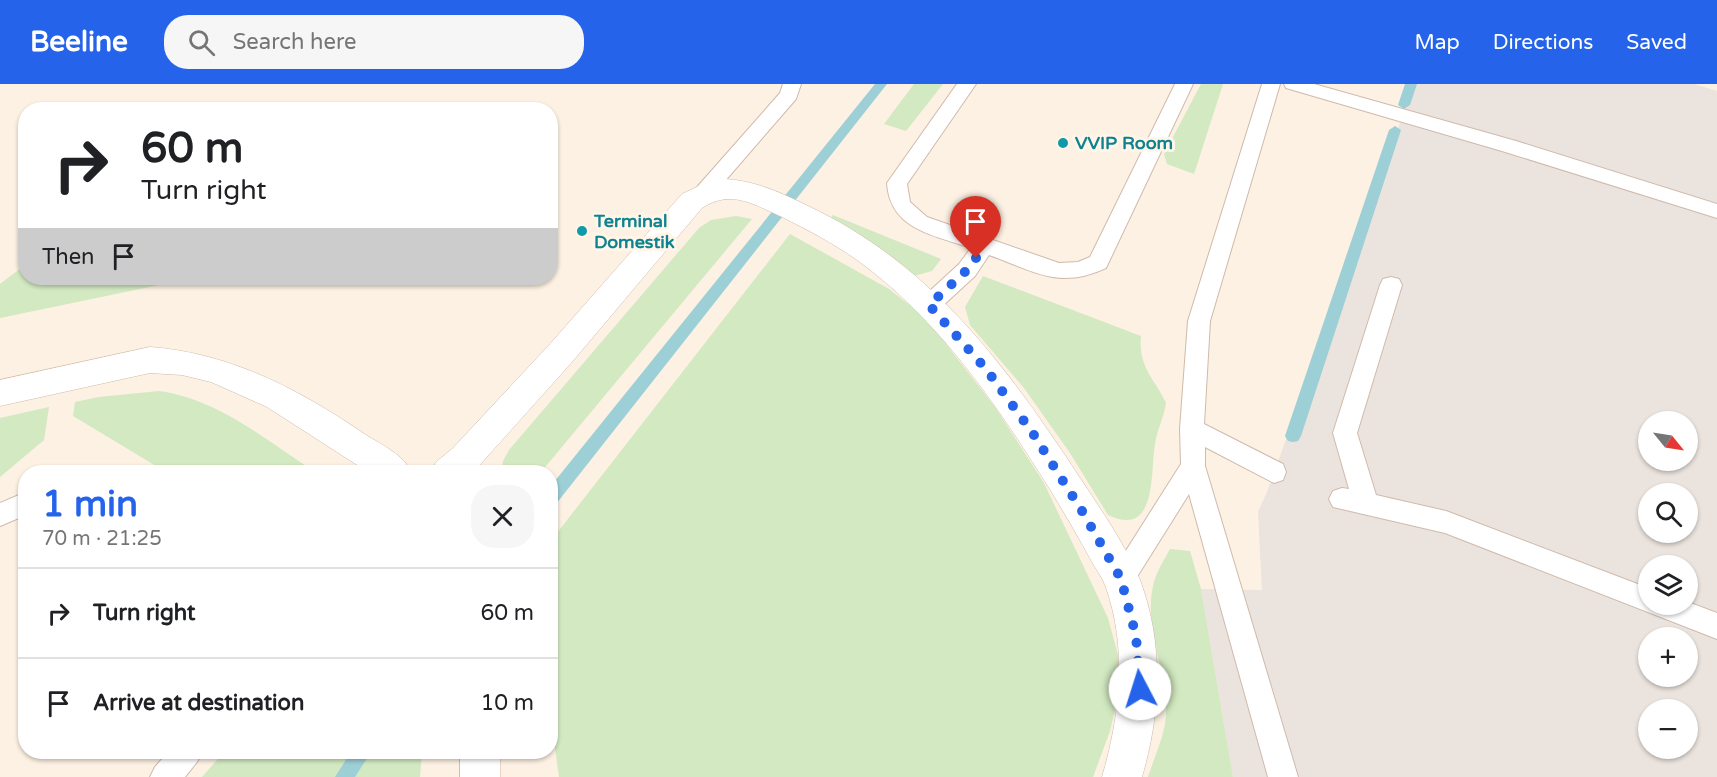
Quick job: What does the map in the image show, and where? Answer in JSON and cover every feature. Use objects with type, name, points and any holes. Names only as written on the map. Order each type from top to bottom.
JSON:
[{"type":"street","points":[[456,465],[561,353],[692,201],[705,191],[725,188],[742,190],[764,197],[813,220],[878,260],[929,305],[986,369],[1032,432],[1082,511],[1121,579],[1136,636],[1140,689],[1129,757],[1122,777]]},
{"type":"street","points":[[0,393],[150,360],[174,360],[202,365],[260,389],[341,435],[384,465]]},
{"type":"street","points":[[480,759],[480,777]]},
{"type":"lane","points":[[705,191],[789,95],[792,84]]},
{"type":"lane","points":[[967,84],[897,183],[901,207],[920,222],[1058,271],[1081,270],[1098,262],[1184,84]]},
{"type":"lane","points":[[1270,84],[1199,321],[1192,429],[1193,466],[1283,777]]},
{"type":"lane","points":[[1293,84],[1509,146],[1717,211]]},
{"type":"lane","points":[[929,305],[967,270],[985,245]]},
{"type":"lane","points":[[1391,285],[1345,433],[1354,502],[1423,515],[1446,522],[1638,596]]},
{"type":"lane","points":[[1192,429],[1274,472]]},
{"type":"lane","points":[[1121,579],[1193,466]]},
{"type":"lane","points":[[0,515],[18,507]]},
{"type":"lane","points":[[1688,615],[1717,626]]},
{"type":"lane","points":[[165,777],[181,759]]},
{"type":"shaded area","points":[[1414,84],[1694,84],[1717,91],[1717,777],[1233,777],[1201,589],[1262,590],[1258,512]]},
{"type":"green space","points":[[914,84],[943,84],[906,131],[884,124]]},
{"type":"green space","points":[[1201,84],[1223,84],[1194,174],[1167,164],[1164,154]]},
{"type":"green space","points":[[833,215],[941,259],[932,271],[914,276],[863,237],[828,221]]},
{"type":"green space","points":[[736,216],[752,219],[547,465],[502,465],[509,450],[699,228],[711,220]]},
{"type":"green space","points":[[790,234],[889,289],[925,317],[995,407],[1044,483],[1108,618],[1118,655],[1119,692],[1110,731],[1093,777],[559,777],[557,759],[558,532]]},
{"type":"green space","points":[[18,270],[18,285],[159,285],[0,318],[0,284]]},
{"type":"green space","points":[[983,276],[1141,336],[1144,364],[1166,403],[1155,444],[1148,499],[1144,510],[1136,518],[1124,520],[1108,515],[1070,453],[1024,388],[970,325],[965,307]]},
{"type":"green space","points":[[159,391],[181,395],[241,422],[305,465],[154,465],[73,416],[75,402],[99,397]]},
{"type":"green space","points":[[49,407],[44,440],[0,477],[0,418]]},
{"type":"green space","points":[[1170,549],[1190,551],[1201,589],[1233,777],[1148,777],[1166,715],[1166,698],[1153,632],[1151,599],[1155,578]]},
{"type":"green space","points":[[218,759],[421,759],[420,777],[202,777]]},
{"type":"waterway","points":[[558,489],[881,84]]},
{"type":"waterway","points":[[1404,105],[1411,84]]},
{"type":"waterway","points":[[1293,436],[1395,130]]},
{"type":"waterway","points":[[344,777],[357,759]]},
{"type":"place","name":"VVIP Room","points":[[1063,143]]},
{"type":"place","name":"Terminal Domestik","points":[[582,231]]},
{"type":"route","points":[[976,258],[967,270],[929,305],[986,369],[1032,432],[1082,511],[1121,579],[1136,636],[1140,689]]}]
